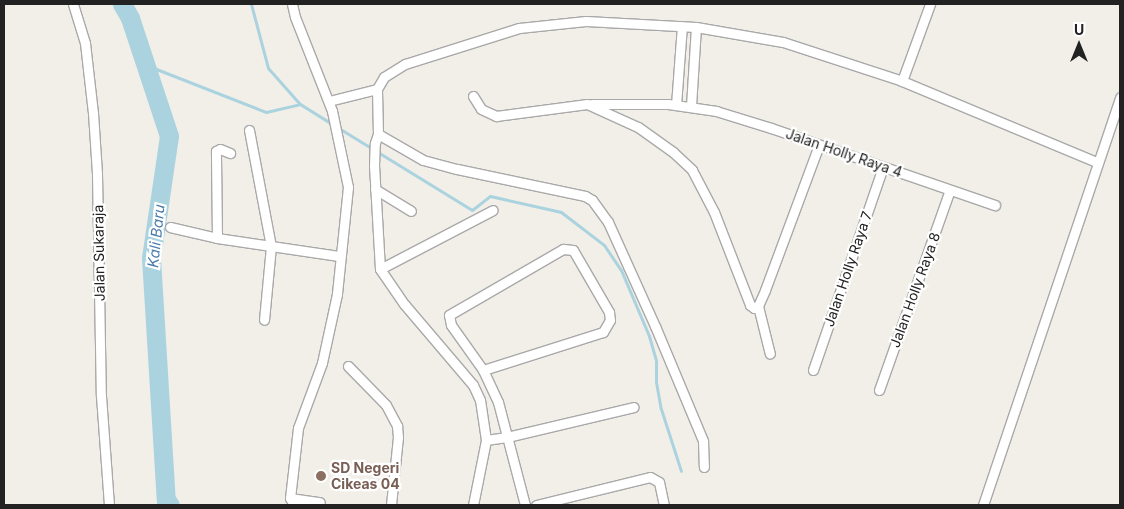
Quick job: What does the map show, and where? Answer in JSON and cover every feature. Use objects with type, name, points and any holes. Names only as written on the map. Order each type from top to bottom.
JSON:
[{"type":"street","name":"Jalan Sukaraja","points":[[73,4],[82,30],[88,62],[94,118],[97,174],[101,396],[109,505]]},
{"type":"street","points":[[292,4],[295,17],[329,101],[337,130],[348,188],[339,256],[337,294],[322,363],[298,428],[292,501],[320,502]]},
{"type":"street","points":[[902,81],[930,4]]},
{"type":"street","points":[[473,505],[486,440],[480,400],[473,385],[404,304],[380,269],[374,166],[377,139],[378,89],[384,77],[405,64],[519,28],[586,21],[696,27],[783,42],[902,81],[1097,162]]},
{"type":"street","points":[[676,105],[682,26]]},
{"type":"street","points":[[690,106],[696,27]]},
{"type":"street","points":[[329,101],[378,89]]},
{"type":"street","name":"Jalan Holly Raya 4","points":[[473,96],[481,110],[496,116],[587,104],[690,106],[743,118],[996,205]]},
{"type":"street","points":[[983,505],[1120,97]]},
{"type":"street","points":[[587,104],[638,128],[673,152],[692,170],[714,212],[750,305],[754,308],[758,306]]},
{"type":"street","points":[[249,130],[271,246],[264,320]]},
{"type":"street","points":[[377,139],[423,160],[457,170],[585,196],[592,200],[608,222],[655,326],[702,441],[704,467]]},
{"type":"street","points":[[770,354],[758,306],[820,145]]},
{"type":"street","points":[[218,238],[216,151],[220,149],[230,153]]},
{"type":"street","name":"Jalan Holly Raya 7","points":[[813,370],[883,167]]},
{"type":"street","points":[[375,188],[410,211]]},
{"type":"street","name":"Jalan Holly Raya 8","points":[[879,390],[950,190]]},
{"type":"street","points":[[380,269],[493,210]]},
{"type":"street","points":[[170,227],[218,238],[339,256]]},
{"type":"street","points":[[483,370],[602,332],[610,320],[609,312],[573,250],[563,249],[449,315],[451,325],[483,370],[498,402],[525,505]]},
{"type":"street","points":[[348,366],[386,405],[396,426],[398,437],[391,505]]},
{"type":"street","points":[[486,440],[507,438],[634,407]]},
{"type":"street","points":[[536,505],[650,477],[659,482],[664,505]]},
{"type":"waterway","name":"Kali Baru","points":[[122,4],[130,18],[169,136],[151,258],[166,500],[170,505]]},
{"type":"waterway","points":[[251,4],[268,68],[300,104]]},
{"type":"waterway","points":[[146,65],[266,112],[300,104],[332,124]]},
{"type":"waterway","points":[[337,127],[472,210],[490,196],[561,212],[604,245],[621,270],[649,336],[656,361],[656,382],[661,409],[681,471]]},
{"type":"place","name":"SD Negeri Cikeas 04","points":[[321,476]]}]
